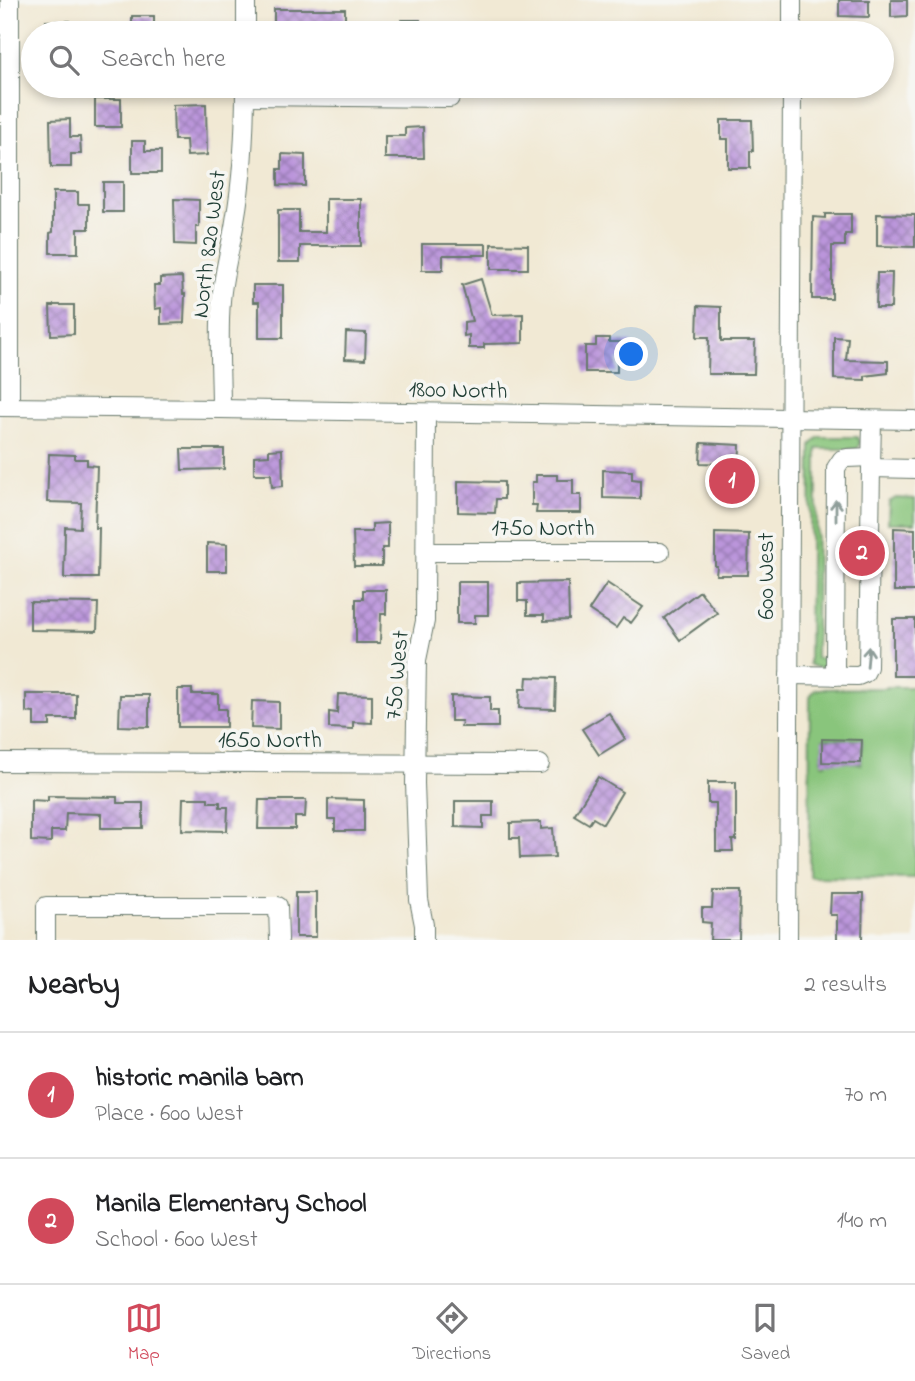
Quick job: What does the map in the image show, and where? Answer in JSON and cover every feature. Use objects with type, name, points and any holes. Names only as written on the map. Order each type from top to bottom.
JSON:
[{"type":"street","points":[[5,407],[10,0]]},
{"type":"street","points":[[246,0],[246,21]]},
{"type":"street","points":[[792,0],[792,21]]},
{"type":"street","name":"North 820 West","points":[[221,409],[221,302],[242,174],[245,98]]},
{"type":"street","name":"600 West","points":[[788,940],[792,98]]},
{"type":"street","name":"1800 North","points":[[5,407],[915,421]]},
{"type":"street","name":"750 West","points":[[424,940],[419,900],[415,764],[416,660],[425,621],[426,414]]},
{"type":"street","points":[[789,675],[862,675],[869,664],[872,420]]},
{"type":"street","points":[[835,676],[836,468],[842,459],[847,458],[915,468]]},
{"type":"street","name":"1750 North","points":[[426,552],[660,552]]},
{"type":"street","name":"1650 North","points":[[0,762],[540,764]]},
{"type":"street","points":[[46,940],[46,906],[278,906],[279,940]]},
{"type":"green space","points":[[819,437],[857,437],[860,443],[857,449],[817,449],[816,658],[827,661],[826,666],[815,667],[809,664],[811,445]]},
{"type":"green space","points":[[896,498],[915,499],[915,523],[888,523],[889,502]]},
{"type":"green space","points":[[915,687],[915,877],[809,876],[810,696],[819,689]],"holes":[[[823,739],[862,740],[861,764],[826,758],[826,764],[822,764]]]},
{"type":"building","points":[[839,0],[869,0],[869,17],[839,16]]},
{"type":"building","points":[[891,0],[907,0],[907,16],[891,17]]},
{"type":"building","points":[[274,9],[345,9],[345,21],[274,21]]},
{"type":"building","points":[[132,16],[154,16],[154,21],[132,21]]},
{"type":"building","points":[[95,99],[121,99],[121,127],[95,127]]},
{"type":"building","points":[[206,104],[207,155],[187,156],[186,140],[174,140],[173,105]]},
{"type":"building","points":[[70,119],[70,137],[80,137],[81,154],[71,154],[71,167],[51,167],[50,120]]},
{"type":"building","points":[[721,120],[752,120],[753,151],[750,151],[750,168],[728,168],[728,139],[721,139]]},
{"type":"building","points":[[423,127],[424,158],[385,158],[385,136],[405,136],[405,128]]},
{"type":"building","points":[[132,141],[145,141],[145,151],[161,151],[161,173],[132,173]]},
{"type":"building","points":[[282,154],[305,155],[305,186],[278,185]]},
{"type":"building","points":[[103,182],[123,182],[123,212],[103,212]]},
{"type":"building","points":[[53,192],[78,192],[78,204],[89,204],[89,229],[78,229],[78,253],[50,253]]},
{"type":"building","points":[[174,199],[199,200],[196,245],[175,244]]},
{"type":"building","points":[[326,199],[361,199],[361,246],[300,246],[300,262],[278,262],[278,210],[299,210],[299,232],[326,232]]},
{"type":"building","points":[[825,214],[851,214],[851,234],[845,234],[845,246],[832,246],[832,299],[812,299],[813,217],[825,218]]},
{"type":"building","points":[[877,214],[915,215],[915,247],[877,246]]},
{"type":"building","points":[[422,244],[486,244],[486,255],[443,255],[443,270],[422,270]]},
{"type":"building","points":[[491,244],[528,245],[528,269],[491,269]]},
{"type":"building","points":[[877,273],[892,273],[891,308],[876,308]]},
{"type":"building","points":[[182,277],[185,294],[184,323],[161,324],[161,308],[155,309],[154,285],[160,285],[160,278]]},
{"type":"building","points":[[481,279],[492,315],[523,314],[523,343],[484,344],[484,348],[469,348],[469,335],[464,336],[464,322],[472,321],[462,285]]},
{"type":"building","points":[[253,285],[283,285],[283,338],[259,338],[259,302],[253,302]]},
{"type":"building","points":[[74,305],[74,334],[51,335],[50,306]]},
{"type":"building","points":[[698,306],[721,307],[721,341],[755,341],[754,374],[708,374],[709,337],[697,337]]},
{"type":"building","points":[[346,332],[366,333],[365,360],[345,359]]},
{"type":"building","points":[[834,337],[848,338],[846,360],[888,361],[888,373],[865,376],[865,380],[834,379]]},
{"type":"building","points":[[596,338],[609,338],[609,342],[631,342],[631,360],[617,360],[617,372],[585,372],[585,346],[596,346]]},
{"type":"building","points":[[701,443],[740,445],[738,499],[725,498],[726,464],[700,463]]},
{"type":"building","points":[[181,449],[224,449],[224,469],[182,470]]},
{"type":"building","points":[[282,449],[283,486],[272,487],[271,474],[254,474],[254,456],[269,455],[269,450]]},
{"type":"building","points":[[49,454],[75,455],[75,459],[87,459],[87,465],[97,466],[95,528],[99,528],[98,578],[64,578],[65,527],[80,528],[81,503],[47,502]]},
{"type":"building","points":[[603,470],[632,471],[632,479],[640,480],[640,499],[603,498]]},
{"type":"building","points":[[536,475],[557,475],[557,480],[573,480],[573,495],[581,495],[581,513],[536,513],[537,505],[532,505],[532,482],[536,482]]},
{"type":"building","points":[[458,481],[504,482],[504,499],[496,499],[495,513],[458,512]]},
{"type":"building","points":[[388,523],[388,548],[382,548],[382,566],[354,566],[353,532],[372,532],[372,524]]},
{"type":"building","points":[[894,528],[915,529],[915,591],[894,591]]},
{"type":"building","points":[[715,533],[749,534],[748,575],[716,575]]},
{"type":"building","points":[[207,543],[227,544],[227,571],[207,571]]},
{"type":"building","points":[[457,582],[488,582],[488,615],[475,615],[475,623],[457,623]]},
{"type":"building","points":[[568,582],[569,620],[544,621],[544,615],[527,615],[527,601],[518,601],[518,583]]},
{"type":"building","points":[[607,583],[643,607],[631,623],[623,618],[616,628],[589,610]]},
{"type":"building","points":[[363,590],[386,590],[386,614],[381,614],[380,643],[356,643],[356,599],[363,599]]},
{"type":"building","points":[[700,591],[717,613],[680,640],[664,618]]},
{"type":"building","points":[[30,602],[98,603],[97,631],[30,630]]},
{"type":"building","points":[[893,619],[915,619],[915,676],[893,676]]},
{"type":"building","points":[[527,677],[556,678],[555,709],[519,708],[520,689],[526,689]]},
{"type":"building","points":[[178,689],[192,689],[192,694],[218,694],[218,709],[226,709],[226,727],[178,727]]},
{"type":"building","points":[[26,694],[76,694],[76,719],[50,719],[50,726],[34,726],[34,713],[26,712]]},
{"type":"building","points":[[338,694],[372,695],[372,723],[353,722],[353,729],[329,728],[329,712],[337,713]]},
{"type":"building","points":[[120,695],[149,695],[149,727],[119,726]]},
{"type":"building","points":[[451,696],[490,697],[490,711],[498,711],[498,727],[461,727],[462,721],[451,721]]},
{"type":"building","points":[[252,701],[279,702],[279,729],[251,728]]},
{"type":"building","points":[[609,713],[625,739],[599,755],[582,729]]},
{"type":"building","points":[[822,739],[862,740],[861,763],[822,762]]},
{"type":"building","points":[[598,777],[622,792],[603,824],[593,818],[589,824],[574,815]]},
{"type":"building","points":[[708,782],[736,782],[736,840],[732,840],[733,851],[716,851],[716,803],[708,803]]},
{"type":"building","points":[[48,796],[117,797],[117,803],[143,803],[143,828],[101,828],[101,814],[66,813],[65,831],[51,831],[51,842],[31,841],[31,800],[48,801]]},
{"type":"building","points":[[183,798],[208,798],[208,802],[220,802],[220,807],[228,807],[227,831],[182,830]]},
{"type":"building","points":[[328,799],[364,800],[364,831],[335,831],[335,819],[328,819]]},
{"type":"building","points":[[259,800],[306,800],[305,817],[295,817],[295,829],[258,829]]},
{"type":"building","points":[[455,801],[493,801],[493,816],[483,816],[483,828],[455,827]]},
{"type":"building","points":[[541,822],[541,829],[553,828],[555,857],[520,858],[519,838],[510,838],[510,823]]},
{"type":"building","points":[[713,891],[740,891],[739,940],[710,940],[711,923],[702,922],[702,908],[712,908]]},
{"type":"building","points":[[296,892],[316,892],[316,937],[296,937]]},
{"type":"building","points":[[831,894],[863,894],[862,940],[837,940],[837,915],[830,915]]},
{"type":"place","name":"historic manila barn","points":[[732,481]]},
{"type":"place","name":"Manila Elementary School","points":[[862,553]]}]
